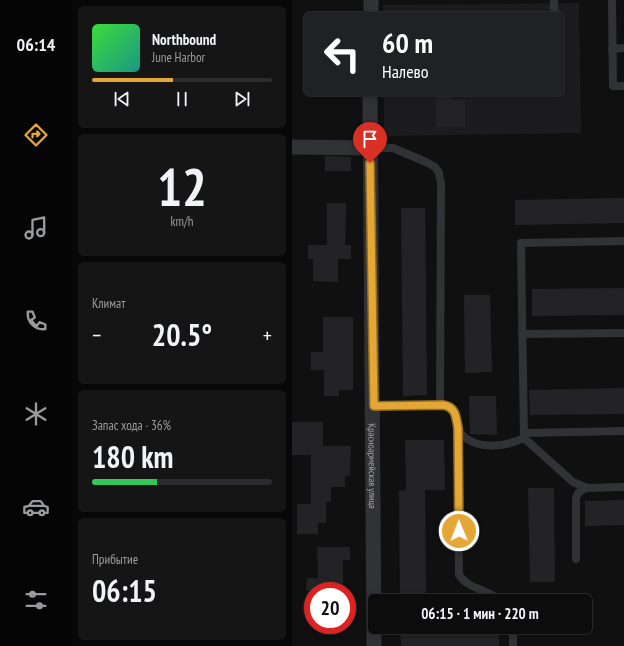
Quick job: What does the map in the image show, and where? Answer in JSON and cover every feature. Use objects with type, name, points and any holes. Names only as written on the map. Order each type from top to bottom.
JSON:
[{"type":"street","points":[[371,0],[371,12]]},
{"type":"street","name":"Красноармейская улица","points":[[370,96],[374,406],[374,646]]},
{"type":"street","points":[[292,147],[370,148]]},
{"type":"lane","points":[[554,0],[554,12]]},
{"type":"lane","points":[[612,0],[613,86],[624,86]]},
{"type":"lane","points":[[612,48],[624,48]]},
{"type":"lane","points":[[370,148],[394,148],[426,162],[435,168],[439,174],[441,184],[440,405]]},
{"type":"lane","points":[[624,242],[522,243],[524,435],[573,482],[586,488],[624,488]]},
{"type":"lane","points":[[522,334],[624,333]]},
{"type":"lane","points":[[374,406],[440,405],[448,406],[456,413],[458,428],[459,575],[466,583],[491,594]]},
{"type":"lane","points":[[458,428],[465,437],[483,444],[498,446],[524,435],[624,431]]},
{"type":"lane","points":[[576,559],[576,498],[580,491],[586,488]]},
{"type":"lane","points":[[513,634],[514,646]]},
{"type":"shaded area","points":[[579,3],[581,133],[384,136],[384,96],[564,96],[564,12],[383,12],[383,5]]},
{"type":"building","points":[[436,96],[451,96],[452,100],[465,100],[465,127],[436,127]]},
{"type":"building","points":[[325,156],[351,157],[351,171],[325,171]]},
{"type":"building","points":[[624,198],[624,223],[515,225],[515,200]]},
{"type":"building","points":[[327,203],[346,203],[345,245],[351,245],[351,259],[338,259],[338,282],[313,281],[313,259],[308,259],[308,245],[327,245]]},
{"type":"building","points":[[401,208],[425,208],[427,395],[403,396]]},
{"type":"building","points":[[624,288],[624,315],[532,316],[532,289]]},
{"type":"building","points":[[464,295],[490,295],[492,372],[465,373]]},
{"type":"building","points":[[323,317],[353,317],[353,390],[339,390],[339,396],[324,396],[324,370],[311,370],[311,352],[323,352]]},
{"type":"building","points":[[624,388],[624,414],[530,415],[529,390]]},
{"type":"building","points":[[469,396],[496,396],[497,435],[470,434]]},
{"type":"building","points":[[292,422],[323,422],[323,446],[351,446],[350,476],[345,476],[345,487],[331,487],[331,502],[326,502],[326,523],[318,523],[318,534],[297,534],[297,504],[311,504],[311,455],[292,455]]},
{"type":"building","points":[[405,440],[444,440],[445,490],[425,490],[426,594],[400,594],[399,491],[406,490]]},
{"type":"building","points":[[528,488],[554,488],[555,582],[530,582]]},
{"type":"building","points":[[624,500],[624,525],[585,526],[585,501]]},
{"type":"building","points":[[317,547],[350,547],[350,560],[343,560],[343,582],[307,582],[307,578],[318,578]]},
{"type":"building","points":[[400,634],[499,634],[499,646],[401,646]]},
{"type":"route","points":[[370,163],[374,406],[443,405],[453,409],[456,413],[458,428],[459,531]]}]
